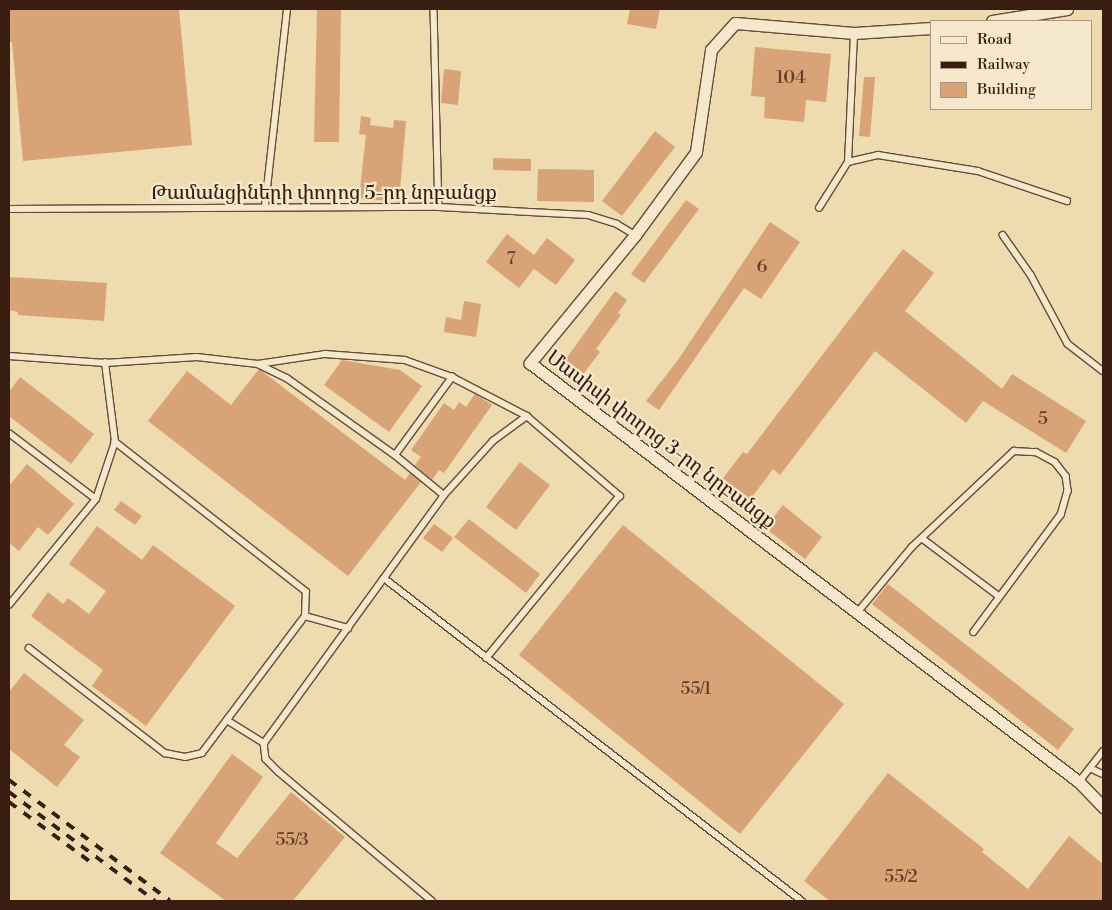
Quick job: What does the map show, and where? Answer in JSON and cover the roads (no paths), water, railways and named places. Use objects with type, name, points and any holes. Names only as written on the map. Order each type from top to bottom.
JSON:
[{"type":"street","points":[[998,20],[1067,9]]},
{"type":"street","name":"Մասիսի փողոց 3-րդ նրբանցք","points":[[930,28],[854,33],[736,23],[710,50],[696,152],[635,236],[530,364],[1079,782],[1103,807]]},
{"type":"lane","points":[[265,206],[287,9]]},
{"type":"lane","points":[[434,9],[439,207]]},
{"type":"lane","points":[[818,208],[848,162],[854,33]]},
{"type":"lane","points":[[848,162],[878,155],[978,171],[1067,201]]},
{"type":"lane","name":"Թամանցիների փողոց 5-րդ նրբանցք","points":[[9,209],[265,206],[439,207],[588,215],[617,224],[635,236]]},
{"type":"lane","points":[[1003,235],[1031,275],[1068,344],[1103,371]]},
{"type":"lane","points":[[9,356],[105,363],[197,357],[258,364],[325,354],[404,360],[452,377],[527,416],[620,496],[487,658]]},
{"type":"lane","points":[[9,605],[96,499],[115,442],[105,363]]},
{"type":"lane","points":[[258,364],[287,378],[395,455],[444,495]]},
{"type":"lane","points":[[395,455],[452,377]]},
{"type":"lane","points":[[432,901],[279,772],[266,759],[264,743],[444,495],[493,441],[527,416]]},
{"type":"lane","points":[[9,433],[96,499]]},
{"type":"lane","points":[[29,648],[165,753],[185,757],[202,753],[305,616],[306,592],[115,442]]},
{"type":"lane","points":[[857,613],[923,538],[1014,451],[1036,452],[1055,462],[1066,476],[1068,491],[1060,515],[974,632]]},
{"type":"lane","points":[[923,538],[999,596]]},
{"type":"lane","points":[[384,578],[802,901]]},
{"type":"lane","points":[[305,616],[348,628]]},
{"type":"lane","points":[[227,720],[264,743]]},
{"type":"lane","points":[[1079,782],[1103,751]]},
{"type":"lane","points":[[1090,768],[1103,774]]},
{"type":"railway","points":[[9,780],[170,901]]},
{"type":"railway","points":[[9,792],[155,901]]},
{"type":"railway","points":[[9,802],[93,864]]}]
